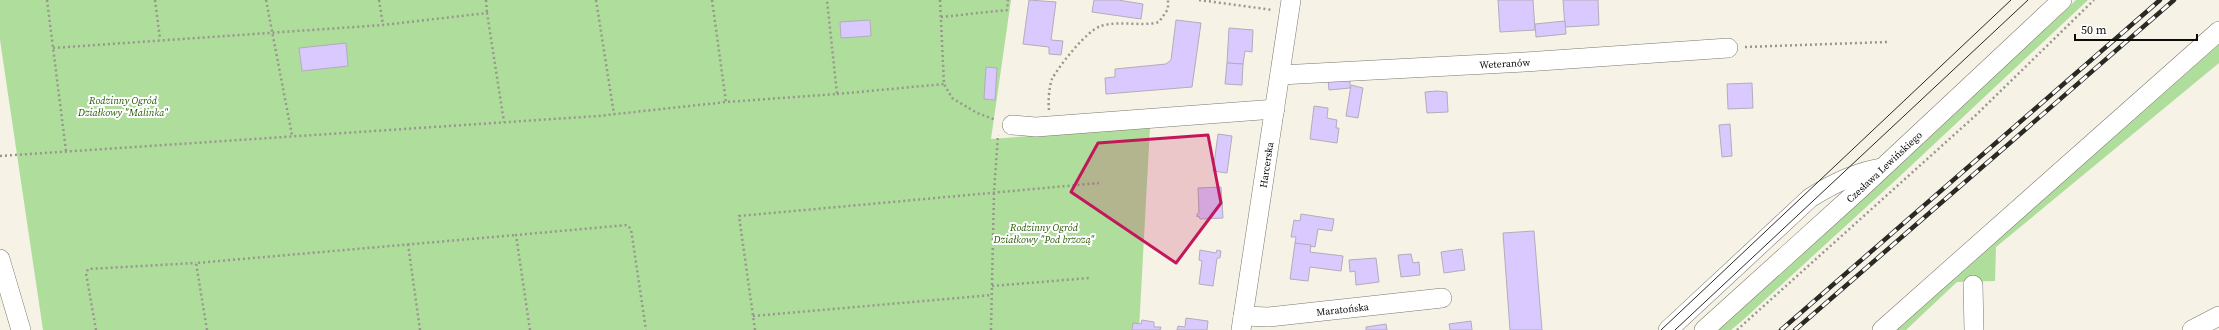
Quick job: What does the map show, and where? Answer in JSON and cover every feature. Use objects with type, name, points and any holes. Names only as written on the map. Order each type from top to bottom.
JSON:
[{"type":"street","name":"Czesława Lewińskiego","points":[[1704,330],[1884,167],[2062,0]]},
{"type":"street","name":"Harcerska","points":[[1242,323],[1290,6]]},
{"type":"street","points":[[1882,330],[2219,32]]},
{"type":"street","name":"Weteranów","points":[[1280,75],[1532,62],[1728,48]]},
{"type":"street","points":[[1003,128],[1051,126],[1275,109]]},
{"type":"street","points":[[1668,330],[1810,198],[1830,185],[1869,170],[1884,167]]},
{"type":"street","points":[[0,259],[21,330]]},
{"type":"street","points":[[1973,285],[1974,330]]},
{"type":"street","name":"Maratońska","points":[[1242,323],[1269,317],[1442,298]]},
{"type":"street","points":[[2192,330],[2219,316]]},
{"type":"path","points":[[47,0],[66,151]]},
{"type":"path","points":[[155,0],[160,39]]},
{"type":"path","points":[[266,0],[292,135]]},
{"type":"path","points":[[379,0],[383,25]]},
{"type":"path","points":[[486,0],[504,122]]},
{"type":"path","points":[[596,0],[614,114]]},
{"type":"path","points":[[712,0],[726,102]]},
{"type":"path","points":[[827,0],[837,94]]},
{"type":"path","points":[[940,0],[944,84],[952,98],[977,113],[999,120],[1003,128],[994,192],[991,330]]},
{"type":"path","points":[[941,17],[1007,10],[1008,0]]},
{"type":"path","points":[[1051,126],[1049,105],[1052,80],[1086,35],[1101,26],[1120,24],[1147,25],[1159,22],[1168,9],[1168,0]]},
{"type":"path","points":[[1198,0],[1290,6]]},
{"type":"path","points":[[1737,330],[1975,116],[2094,0]]},
{"type":"path","points":[[53,48],[271,31],[383,25],[487,13]]},
{"type":"path","points":[[1728,48],[1887,42]]},
{"type":"path","points":[[0,156],[614,114],[726,102],[944,84]]},
{"type":"path","points":[[755,330],[739,216],[1099,183]]},
{"type":"path","points":[[96,330],[86,273],[88,269],[196,263],[627,225],[631,229],[646,330]]},
{"type":"path","points":[[516,235],[530,330]]},
{"type":"path","points":[[408,244],[420,330]]},
{"type":"path","points":[[196,263],[207,330]]},
{"type":"path","points":[[992,286],[1089,278]]},
{"type":"path","points":[[753,316],[992,295]]},
{"type":"highlighted area","points":[[1208,135],[1221,203],[1176,263],[1071,192],[1098,143]]},
{"type":"green space","points":[[0,0],[1011,0],[991,139],[1150,127],[1139,330],[43,330],[0,40]]},
{"type":"green space","points":[[2076,0],[2088,0],[1898,178],[1743,320],[1731,330],[1718,330],[1912,154]]},
{"type":"green space","points":[[2219,44],[2219,63],[1996,247],[1995,281],[1957,282],[1906,330],[1894,330]]},
{"type":"building","points":[[1029,0],[1056,2],[1051,40],[1063,41],[1061,55],[1049,54],[1049,47],[1023,44]]},
{"type":"building","points":[[1094,0],[1118,0],[1143,4],[1141,19],[1092,12]]},
{"type":"building","points":[[1498,0],[1533,0],[1535,30],[1500,32]]},
{"type":"building","points":[[1563,0],[1598,0],[1599,25],[1565,27]]},
{"type":"building","points":[[870,20],[871,36],[841,38],[840,22]]},
{"type":"building","points":[[1176,20],[1201,23],[1192,87],[1106,94],[1105,78],[1115,77],[1115,69],[1166,64],[1171,60]]},
{"type":"building","points":[[1565,21],[1566,34],[1536,37],[1535,24]]},
{"type":"building","points":[[1229,28],[1253,30],[1252,52],[1245,51],[1243,64],[1227,63]]},
{"type":"building","points":[[346,43],[348,66],[302,71],[299,48]]},
{"type":"building","points":[[1227,63],[1243,64],[1242,85],[1225,84]]},
{"type":"building","points":[[986,67],[997,68],[995,100],[984,99]]},
{"type":"building","points":[[1350,78],[1350,88],[1329,90],[1328,80]]},
{"type":"building","points":[[1752,83],[1753,108],[1728,109],[1727,84]]},
{"type":"building","points":[[1351,85],[1363,88],[1358,118],[1346,116]]},
{"type":"building","points":[[1425,92],[1447,92],[1448,112],[1427,113]]},
{"type":"building","points":[[1314,106],[1328,108],[1327,118],[1337,120],[1336,128],[1339,128],[1337,143],[1310,139]]},
{"type":"building","points":[[1730,124],[1732,156],[1722,157],[1719,125]]},
{"type":"building","points":[[1218,134],[1232,136],[1227,173],[1213,171]]},
{"type":"building","points":[[1221,187],[1223,218],[1200,219],[1199,216],[1197,217],[1197,214],[1199,213],[1198,188]]},
{"type":"building","points":[[1301,214],[1334,219],[1332,231],[1318,229],[1315,247],[1295,243],[1296,237],[1291,237],[1294,220],[1300,221]]},
{"type":"building","points":[[1534,231],[1542,330],[1510,330],[1503,233]]},
{"type":"building","points":[[1295,243],[1311,245],[1310,252],[1343,256],[1341,271],[1310,267],[1308,281],[1290,279]]},
{"type":"building","points":[[1462,249],[1465,270],[1444,273],[1441,252]]},
{"type":"building","points":[[1200,250],[1216,253],[1217,250],[1221,251],[1220,258],[1217,258],[1213,286],[1199,284],[1202,261],[1199,260]]},
{"type":"building","points":[[1411,254],[1413,263],[1419,262],[1420,275],[1401,277],[1398,255]]},
{"type":"building","points":[[1376,258],[1379,282],[1356,285],[1355,271],[1350,272],[1349,260]]},
{"type":"building","points":[[1186,318],[1208,321],[1207,330],[1177,330],[1178,326],[1185,327]]},
{"type":"building","points":[[1142,320],[1154,322],[1154,327],[1161,327],[1160,330],[1132,330],[1133,323],[1141,324]]},
{"type":"building","points":[[1471,321],[1472,330],[1450,330],[1449,324]]},
{"type":"building","points":[[1386,324],[1387,330],[1366,330],[1366,327]]},
{"type":"tram line","points":[[1661,330],[2011,0]]},
{"type":"tram line","points":[[1675,330],[2028,0]]},
{"type":"railway","points":[[1781,330],[2160,0]]},
{"type":"railway","points":[[1795,330],[2174,0]]},
{"type":"park label","name":"Rodzinny Ogród Działkowy \"Malinka\"","points":[[123,106]]},
{"type":"park label","name":"Rodzinny Ogród Działkowy \"Pod brzozą\"","points":[[1044,232]]}]
